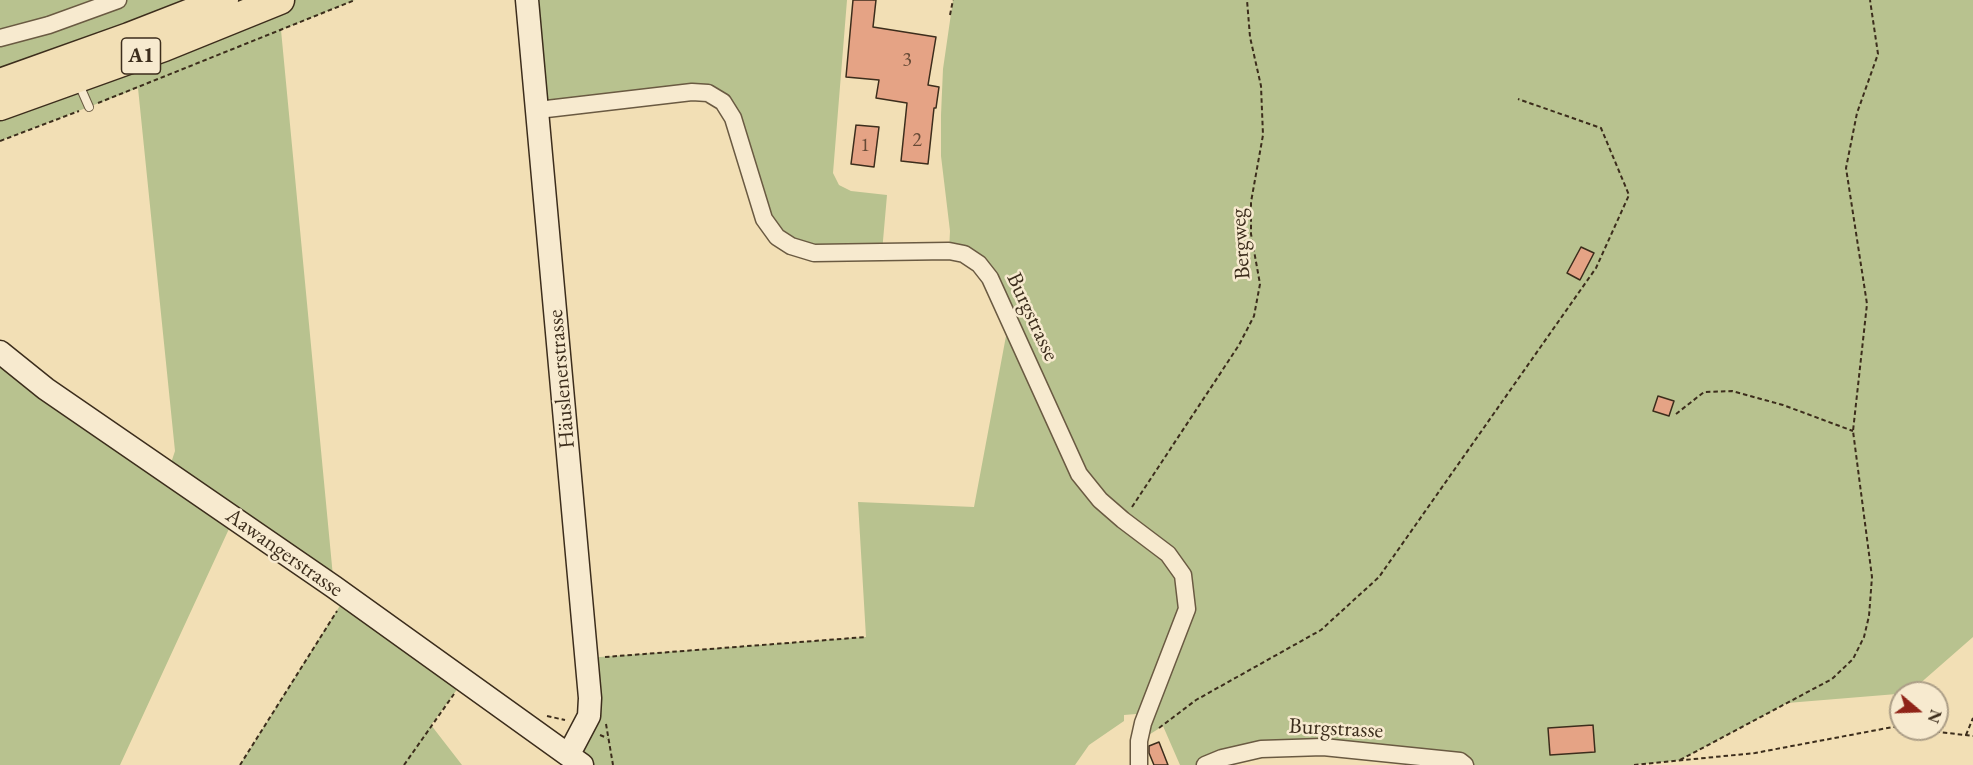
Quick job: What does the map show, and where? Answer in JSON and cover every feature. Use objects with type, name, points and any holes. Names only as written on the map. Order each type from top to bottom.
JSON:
[{"type":"highway","name":"A1","points":[[0,83],[224,0]]},
{"type":"highway","name":"A1","points":[[0,106],[192,36],[280,0]]},
{"type":"street","points":[[0,38],[49,25],[118,0]]},
{"type":"street","name":"Häuslenerstrasse","points":[[527,0],[590,698],[589,716],[575,759]]},
{"type":"street","name":"Burgstrasse","points":[[538,110],[692,92],[708,93],[723,102],[733,118],[764,219],[777,237],[791,246],[814,253],[949,251],[964,255],[979,264],[990,278],[1079,474],[1100,500],[1168,554],[1183,575],[1186,609],[1143,723],[1139,741],[1139,765]]},
{"type":"street","name":"Aawangerstrasse","points":[[0,352],[46,389],[346,596],[575,759]]},
{"type":"street","name":"Burgstrasse","points":[[1205,765],[1222,758],[1261,749],[1323,747],[1460,761],[1465,765]]},
{"type":"lane","points":[[77,79],[89,106]]},
{"type":"path","points":[[0,141],[355,0]]},
{"type":"path","points":[[950,15],[953,0]]},
{"type":"path","name":"Bergweg","points":[[1123,520],[1239,345],[1254,316],[1260,284],[1251,234],[1251,202],[1263,135],[1261,86],[1250,37],[1247,0]]},
{"type":"path","points":[[1680,760],[1832,679],[1852,658],[1864,637],[1869,616],[1872,577],[1852,431],[1867,304],[1846,168],[1857,113],[1878,54],[1870,0]]},
{"type":"path","points":[[1139,741],[1196,700],[1321,630],[1380,577],[1596,268],[1629,195],[1601,128],[1518,99]]},
{"type":"path","points":[[1676,414],[1704,392],[1731,391],[1783,405],[1852,431]]},
{"type":"path","points":[[240,765],[346,596]]},
{"type":"path","points":[[608,656],[866,637]]},
{"type":"path","points":[[404,765],[464,680]]},
{"type":"path","points":[[1966,735],[1973,718]]},
{"type":"path","points":[[1634,765],[1755,753],[1889,728]]},
{"type":"path","points":[[1949,733],[1973,736]]},
{"type":"green space","points":[[0,0],[355,0],[281,30],[334,587],[234,518],[120,765],[0,765],[0,352],[168,472],[175,451],[138,88],[0,141]]},
{"type":"green space","points":[[527,0],[847,0],[833,173],[839,185],[851,191],[887,195],[882,252],[814,253],[777,237],[733,118],[708,93],[538,110]]},
{"type":"green space","points":[[953,0],[1973,0],[1973,637],[1923,681],[1889,681],[1889,695],[1787,703],[1680,760],[1634,765],[1465,765],[1323,747],[1205,765],[1180,765],[1163,726],[1139,741],[1143,723],[1136,714],[1124,715],[1124,721],[1089,745],[1075,765],[582,765],[587,658],[866,637],[858,502],[974,507],[1009,320],[990,278],[949,251],[950,231],[941,156],[943,69]]},
{"type":"green space","points":[[346,596],[464,680],[431,725],[462,765],[240,765]]},
{"type":"building","points":[[853,0],[876,0],[873,27],[936,37],[928,85],[939,87],[936,108],[934,108],[928,164],[901,161],[907,103],[876,98],[879,80],[846,77]]},
{"type":"building","points":[[856,125],[879,127],[874,167],[851,164]]},
{"type":"building","points":[[1581,247],[1594,253],[1580,280],[1567,273]]},
{"type":"building","points":[[1658,396],[1674,401],[1669,416],[1653,411]]},
{"type":"building","points":[[1593,725],[1595,752],[1550,755],[1548,728]]},
{"type":"building","points":[[1159,742],[1168,765],[1154,765],[1149,753],[1149,746]]}]
